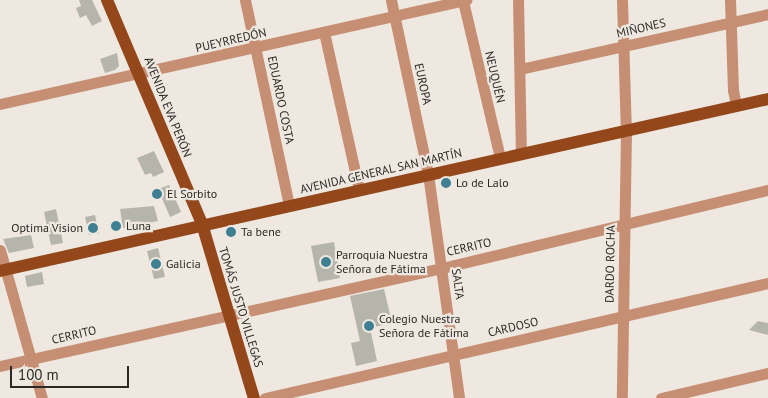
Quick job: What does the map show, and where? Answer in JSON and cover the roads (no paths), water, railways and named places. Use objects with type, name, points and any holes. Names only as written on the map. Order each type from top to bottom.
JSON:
[{"type":"main road","name":"AVENIDA EVA PERÓN","points":[[107,0],[202,224]]},
{"type":"main road","name":"AVENIDA GENERAL SAN MARTÍN","points":[[2,270],[768,99]]},
{"type":"main road","name":"TOMÁS JUSTO VILLEGAS","points":[[202,224],[254,398]]},
{"type":"street","name":"EDUARDO COSTA","points":[[245,0],[289,206]]},
{"type":"street","name":"EUROPA","points":[[391,0],[428,174]]},
{"type":"street","name":"PUEYRREDÓN","points":[[0,104],[256,49],[465,0]]},
{"type":"street","name":"NEUQUÉN","points":[[465,0],[500,158]]},
{"type":"street","points":[[518,0],[521,154]]},
{"type":"street","name":"DARDO ROCHA","points":[[622,0],[626,131],[622,398]]},
{"type":"street","points":[[730,0],[736,106]]},
{"type":"street","name":"MIÑONES","points":[[520,69],[768,14]]},
{"type":"street","points":[[324,32],[359,190]]},
{"type":"street","name":"SALTA","points":[[428,174],[459,398]]},
{"type":"street","name":"CERRITO","points":[[0,366],[442,268],[768,190]]},
{"type":"street","points":[[0,250],[2,270],[42,398]]},
{"type":"street","name":"CARDOSO","points":[[264,398],[768,283]]},
{"type":"street","points":[[661,398],[768,373]]},
{"type":"place","name":"Lo de Lalo","points":[[446,183]]},
{"type":"place","name":"El Sorbito","points":[[157,194]]},
{"type":"place","name":"Luna","points":[[116,226]]},
{"type":"place","name":"Optima Vision","points":[[93,228]]},
{"type":"place","name":"Ta bene","points":[[231,232]]},
{"type":"place","name":"Parroquia Nuestra Señora de Fátima","points":[[326,262]]},
{"type":"place","name":"Galicia","points":[[156,264]]},
{"type":"place","name":"Colegio Nuestra Señora de Fátima","points":[[369,326]]}]
